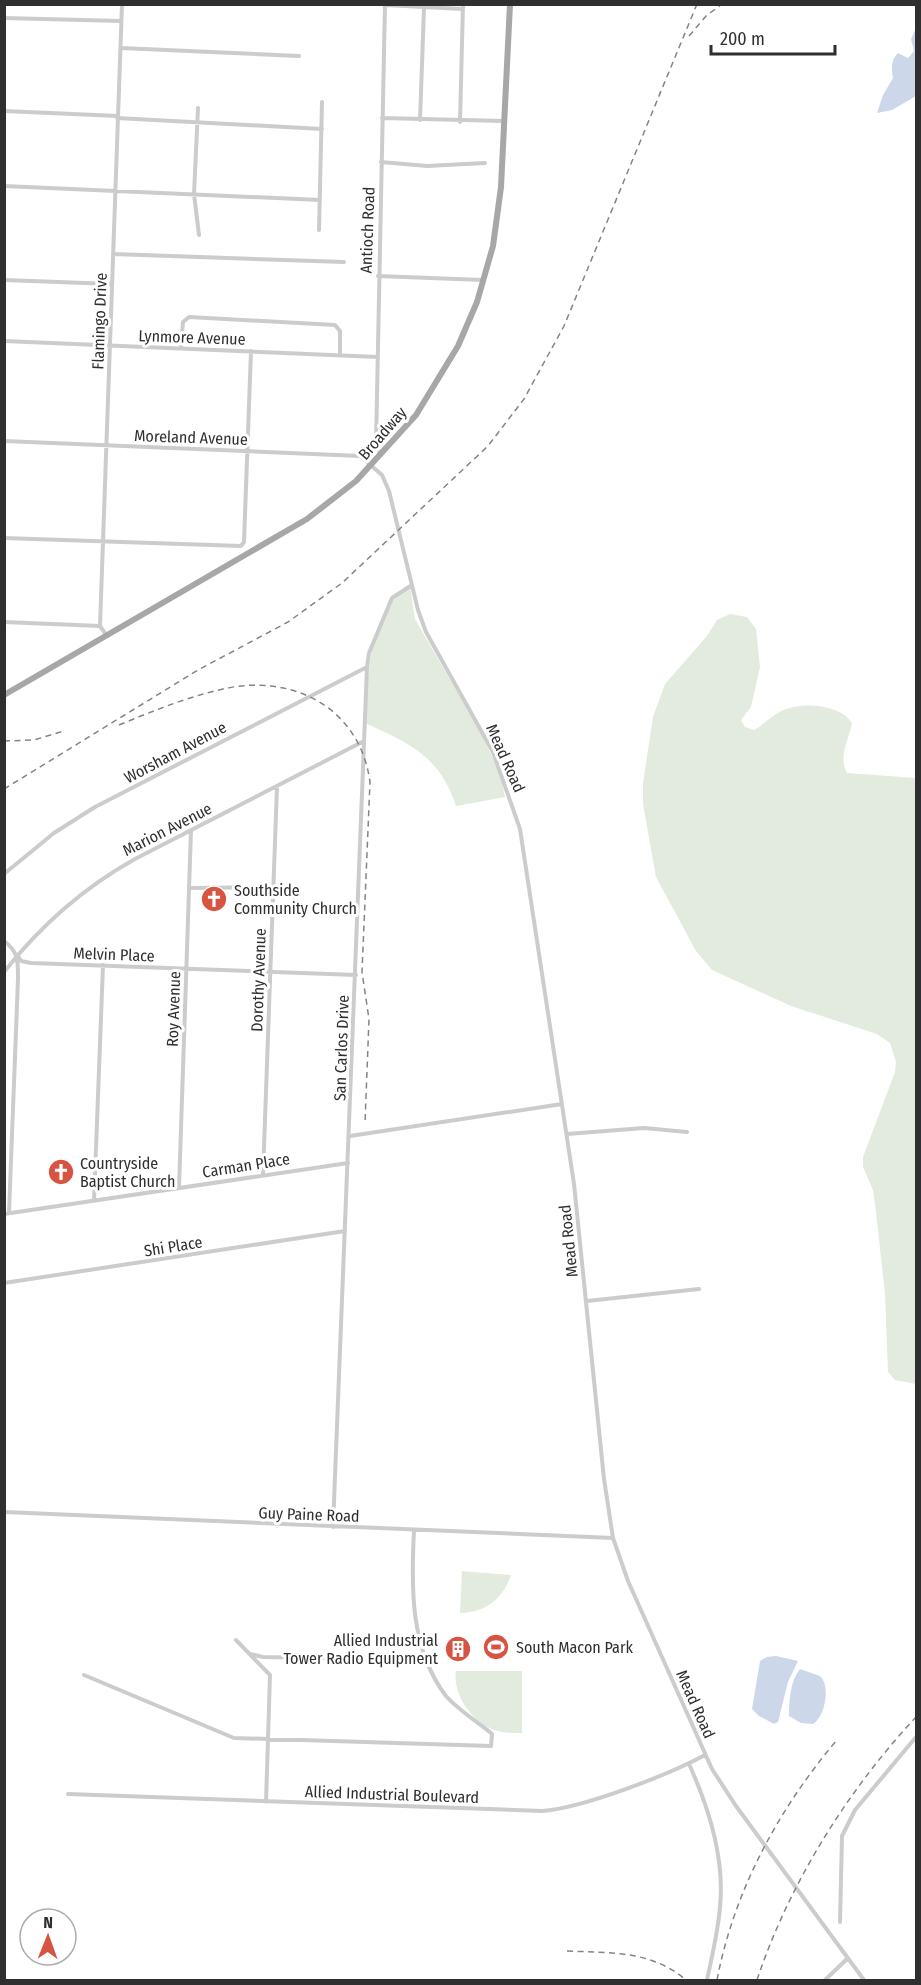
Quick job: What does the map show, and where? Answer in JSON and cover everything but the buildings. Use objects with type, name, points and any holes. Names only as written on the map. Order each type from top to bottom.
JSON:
[{"type":"main road","name":"Broadway","points":[[4,695],[307,519],[371,466],[409,425],[442,376],[470,320],[484,280],[499,210],[510,4]]},
{"type":"street","name":"Flamingo Drive","points":[[100,626],[122,4]]},
{"type":"street","points":[[385,5],[424,8],[463,7],[460,122]]},
{"type":"street","name":"Antioch Road","points":[[381,455],[376,444],[385,5]]},
{"type":"street","points":[[420,120],[424,8]]},
{"type":"street","points":[[4,18],[121,21]]},
{"type":"street","points":[[121,48],[299,56]]},
{"type":"street","points":[[320,230],[322,102]]},
{"type":"street","points":[[198,108],[194,194],[199,235]]},
{"type":"street","points":[[4,111],[322,129]]},
{"type":"street","points":[[382,118],[504,122]]},
{"type":"street","points":[[381,162],[427,166],[485,163]]},
{"type":"street","points":[[4,186],[320,200]]},
{"type":"street","points":[[113,254],[344,262]]},
{"type":"street","points":[[378,276],[484,280]]},
{"type":"street","points":[[4,280],[112,284]]},
{"type":"street","points":[[181,348],[183,322],[189,317],[335,325],[340,329],[340,355]]},
{"type":"street","name":"Lynmore Avenue","points":[[4,341],[378,357]]},
{"type":"street","points":[[4,538],[234,548],[241,546],[244,542],[251,351]]},
{"type":"street","name":"Moreland Avenue","points":[[4,441],[360,456],[371,466]]},
{"type":"street","name":"Mead Road","points":[[371,466],[382,475],[393,503],[412,585],[426,632],[493,752],[514,808],[522,842],[567,1134],[603,1472],[613,1538],[628,1581],[705,1755],[736,1806],[864,1980]]},
{"type":"street","points":[[234,548],[239,560]]},
{"type":"street","name":"San Carlos Drive","points":[[333,1527],[367,667],[369,653],[392,598],[412,585]]},
{"type":"street","points":[[4,622],[100,626],[107,636]]},
{"type":"street","name":"Worsham Avenue","points":[[4,874],[54,833],[95,807],[367,667]]},
{"type":"street","name":"Marion Avenue","points":[[4,972],[50,920],[89,888],[122,866],[364,741]]},
{"type":"street","name":"Dorothy Avenue","points":[[263,1175],[277,786]]},
{"type":"street","name":"Roy Avenue","points":[[179,1188],[191,830]]},
{"type":"street","points":[[190,888],[274,887]]},
{"type":"street","points":[[4,941],[15,949],[18,956],[7,1214]]},
{"type":"street","name":"Melvin Place","points":[[18,956],[26,962],[356,975]]},
{"type":"street","points":[[94,1201],[103,965]]},
{"type":"street","points":[[350,1136],[562,1104]]},
{"type":"street","points":[[567,1134],[644,1128],[687,1132]]},
{"type":"street","name":"Carman Place","points":[[7,1214],[348,1163]]},
{"type":"street","name":"Shi Place","points":[[4,1283],[345,1231]]},
{"type":"street","points":[[586,1301],[699,1289]]},
{"type":"street","name":"Guy Paine Road","points":[[4,1512],[613,1538]]},
{"type":"street","points":[[84,1675],[234,1738],[491,1746],[492,1734],[447,1697],[432,1672],[413,1606],[414,1531]]},
{"type":"street","points":[[236,1640],[270,1675],[266,1802]]},
{"type":"street","points":[[249,1653],[263,1657],[372,1659]]},
{"type":"street","points":[[840,1923],[842,1836],[855,1810],[916,1737]]},
{"type":"street","name":"Allied Industrial Boulevard","points":[[68,1794],[549,1811],[570,1806],[689,1764],[705,1755]]},
{"type":"street","points":[[689,1764],[708,1811],[719,1862],[721,1886],[707,1980]]},
{"type":"street","points":[[825,1980],[848,1958]]},
{"type":"shaded area","points":[[410,586],[415,619],[482,735],[500,773],[505,797],[456,806],[449,789],[432,763],[409,745],[365,723],[369,667],[378,627],[386,609],[396,595]]},
{"type":"shaded area","points":[[730,614],[747,617],[756,629],[760,667],[751,707],[741,720],[745,727],[754,730],[777,713],[794,707],[812,706],[831,709],[840,712],[852,723],[844,754],[847,773],[916,778],[916,1384],[895,1380],[888,1372],[885,1294],[876,1212],[873,1190],[863,1167],[863,1157],[895,1072],[896,1062],[890,1043],[877,1034],[791,1006],[712,970],[696,951],[656,877],[643,804],[643,783],[653,717],[665,684],[707,636],[717,620]]},
{"type":"shaded area","points":[[462,1571],[511,1575],[508,1584],[492,1603],[477,1610],[460,1613]]},
{"type":"shaded area","points":[[456,1671],[522,1671],[522,1733],[497,1731],[478,1721],[460,1698]]},
{"type":"water","points":[[916,28],[916,96],[892,110],[877,113],[883,95],[893,78],[894,59],[898,53],[908,58],[914,51],[911,39]]},
{"type":"water","points":[[776,1656],[798,1661],[788,1682],[778,1722],[774,1724],[759,1716],[752,1709],[760,1661]]},
{"type":"water","points":[[800,1669],[820,1676],[825,1687],[825,1701],[821,1715],[813,1724],[801,1723],[789,1716],[792,1685]]},
{"type":"railway","points":[[4,789],[198,670],[288,622],[342,583],[488,446],[524,399],[564,326],[697,4]]},
{"type":"railway","points":[[689,36],[706,16],[722,4]]},
{"type":"railway","points":[[119,725],[196,696],[249,685],[274,686],[298,692],[319,702],[338,716],[353,734],[364,756],[370,782],[362,972],[369,1019],[365,1123]]},
{"type":"railway","points":[[4,741],[34,740],[64,731]]},
{"type":"railway","points":[[757,1980],[786,1909],[823,1840],[867,1776],[916,1717]]},
{"type":"railway","points":[[717,1980],[735,1915],[761,1853],[795,1795],[836,1741]]},
{"type":"railway","points":[[567,1951],[614,1953],[644,1958],[673,1970],[686,1980]]},
{"type":"place","name":"Southside Community Church","points":[[214,899]]},
{"type":"place","name":"Countryside Baptist Church","points":[[61,1172]]},
{"type":"place","name":"South Macon Park","points":[[496,1647]]},
{"type":"place","name":"Allied Industrial Tower Radio Equipment","points":[[458,1649]]}]
